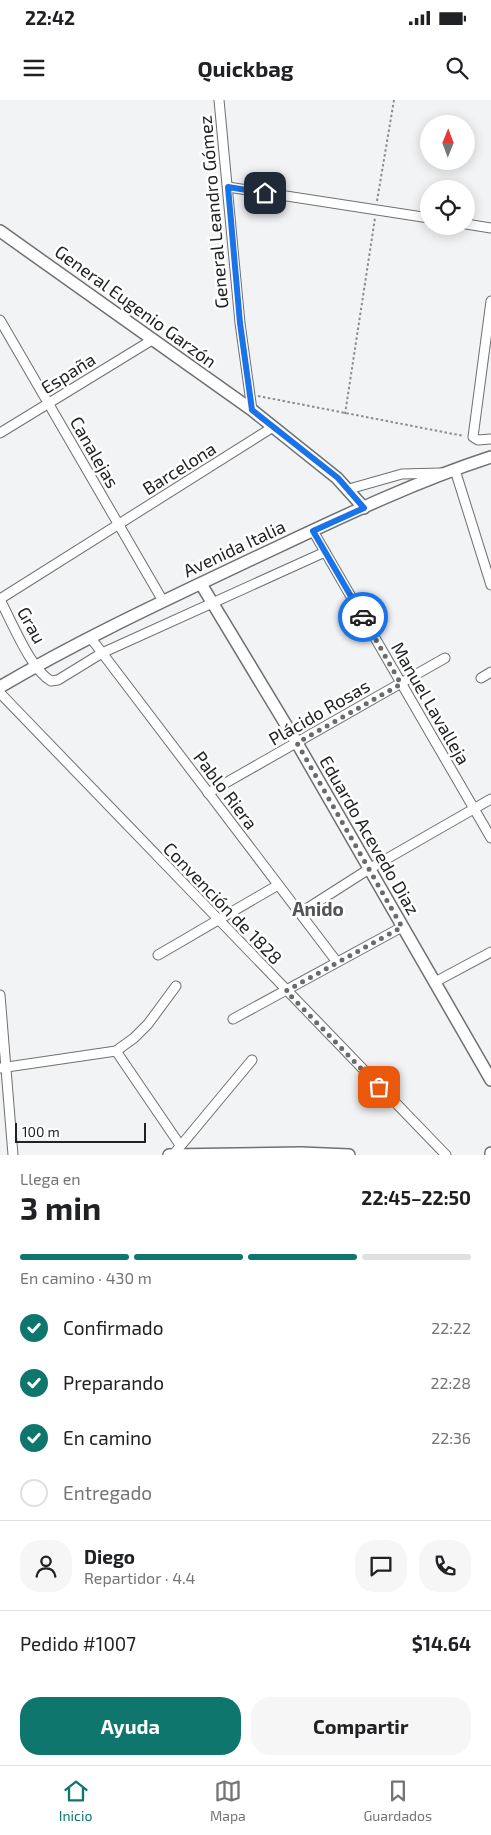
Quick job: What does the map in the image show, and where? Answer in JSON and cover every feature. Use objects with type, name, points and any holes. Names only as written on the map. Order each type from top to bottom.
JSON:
[{"type":"street","name":"General Leandro Gómez","points":[[219,100],[248,394],[252,410]]},
{"type":"street","points":[[228,187],[420,217]]},
{"type":"street","points":[[475,225],[491,228]]},
{"type":"street","name":"General Eugenio Garzón","points":[[0,231],[252,410],[349,489],[364,508]]},
{"type":"street","points":[[491,301],[473,437],[478,440],[491,439]]},
{"type":"street","name":"Canalejas","points":[[0,320],[164,601]]},
{"type":"street","name":"España","points":[[0,433],[152,340]]},
{"type":"street","name":"Barcelona","points":[[0,600],[273,427]]},
{"type":"street","name":"Avenida Italia","points":[[0,687],[90,637],[313,531],[364,508],[491,457]]},
{"type":"street","points":[[349,489],[402,474],[451,472],[491,585]]},
{"type":"street","name":"Manuel Lavalleja","points":[[313,531],[491,838]]},
{"type":"street","points":[[36,666],[46,678],[51,681],[58,680],[102,653],[325,552]]},
{"type":"street","name":"Eduardo Acevedo Diaz","points":[[201,584],[297,743],[491,1080]]},
{"type":"street","name":"Grau","points":[[0,600],[36,666]]},
{"type":"street","name":"Pablo Riera","points":[[90,637],[337,962]]},
{"type":"street","name":"Plácido Rosas","points":[[208,793],[445,658]]},
{"type":"street","points":[[481,678],[491,672]]},
{"type":"street","name":"Convención de 1828","points":[[0,693],[217,920],[446,1155]]},
{"type":"street","points":[[300,913],[370,869],[491,799]]},
{"type":"street","points":[[158,955],[278,884]]},
{"type":"street","points":[[233,1019],[402,927]]},
{"type":"street","points":[[435,982],[491,952]]},
{"type":"street","points":[[3,1068],[116,1051],[134,1038],[148,1024],[176,986]]},
{"type":"street","points":[[0,995],[3,1068],[13,1155]]},
{"type":"street","points":[[116,1051],[176,1150]]},
{"type":"street","points":[[169,1155],[176,1150],[252,1060]]},
{"type":"street","points":[[176,1150],[349,1155]]},
{"type":"path","points":[[345,414],[394,100]]},
{"type":"path","points":[[248,394],[473,437]]},
{"type":"way so far","points":[[363,617],[401,684],[297,743],[402,927],[286,991],[379,1087]]},
{"type":"district","name":"Anido","points":[[318,908]]},
{"type":"route","points":[[265,193],[228,187],[248,394],[252,410],[338,478],[364,508],[313,531],[363,617]]}]
